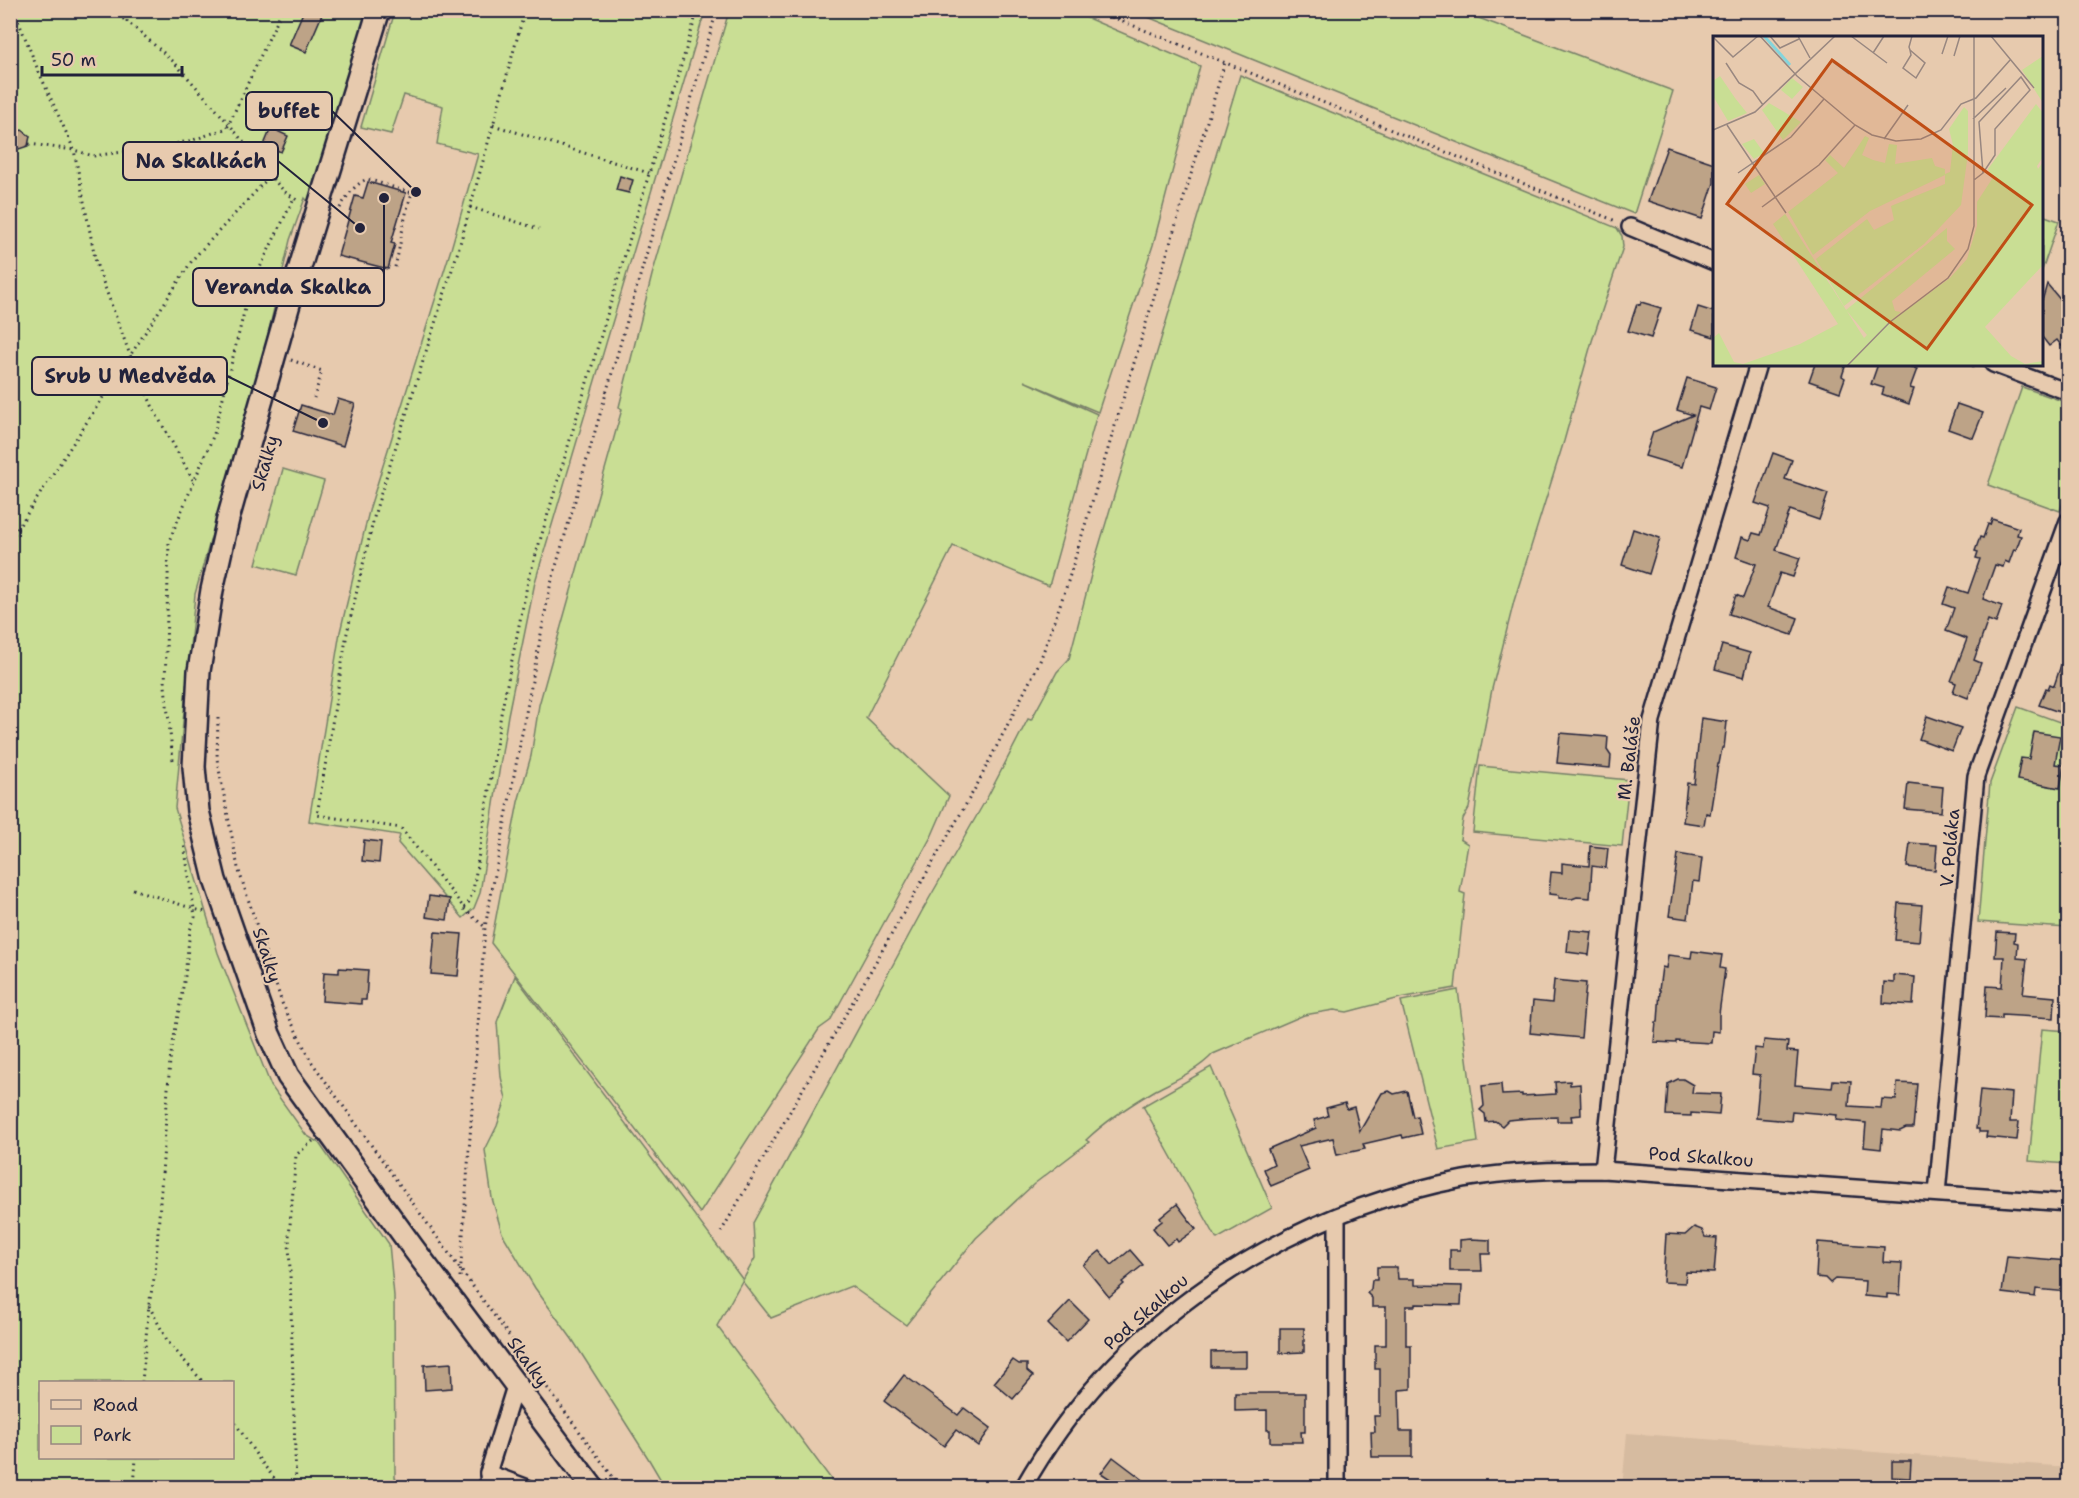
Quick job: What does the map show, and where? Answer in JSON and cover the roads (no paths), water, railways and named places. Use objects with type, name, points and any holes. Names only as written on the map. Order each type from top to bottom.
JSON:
[{"type":"street","name":"Skalky","points":[[379,10],[283,324],[228,519],[212,590],[199,671],[194,767],[198,811],[215,880],[269,1034],[288,1076],[413,1248],[593,1488]]},
{"type":"street","points":[[1630,227],[1713,262]]},
{"type":"street","name":"M. Baláše","points":[[1604,1170],[1652,720],[1757,366]]},
{"type":"street","points":[[1998,366],[2068,392]]},
{"type":"street","name":"V. Poláka","points":[[1937,1193],[1976,776],[2068,521]]},
{"type":"street","name":"Pod Skalkou","points":[[1023,1488],[1054,1439],[1087,1395],[1127,1352],[1163,1319],[1217,1279],[1260,1252],[1337,1217],[1401,1194],[1465,1179],[1524,1172],[1604,1170],[2068,1203]]},
{"type":"street","points":[[1337,1217],[1337,1488]]},
{"type":"street","name":"Skalky","points":[[516,1383],[489,1480],[528,1488]]},
{"type":"place","name":"buffet","points":[[416,192]]},
{"type":"place","name":"Veranda Skalka","points":[[384,198]]},
{"type":"place","name":"Na Skalkách","points":[[360,228]]},
{"type":"place","name":"Srub U Medvěda","points":[[323,423]]}]
